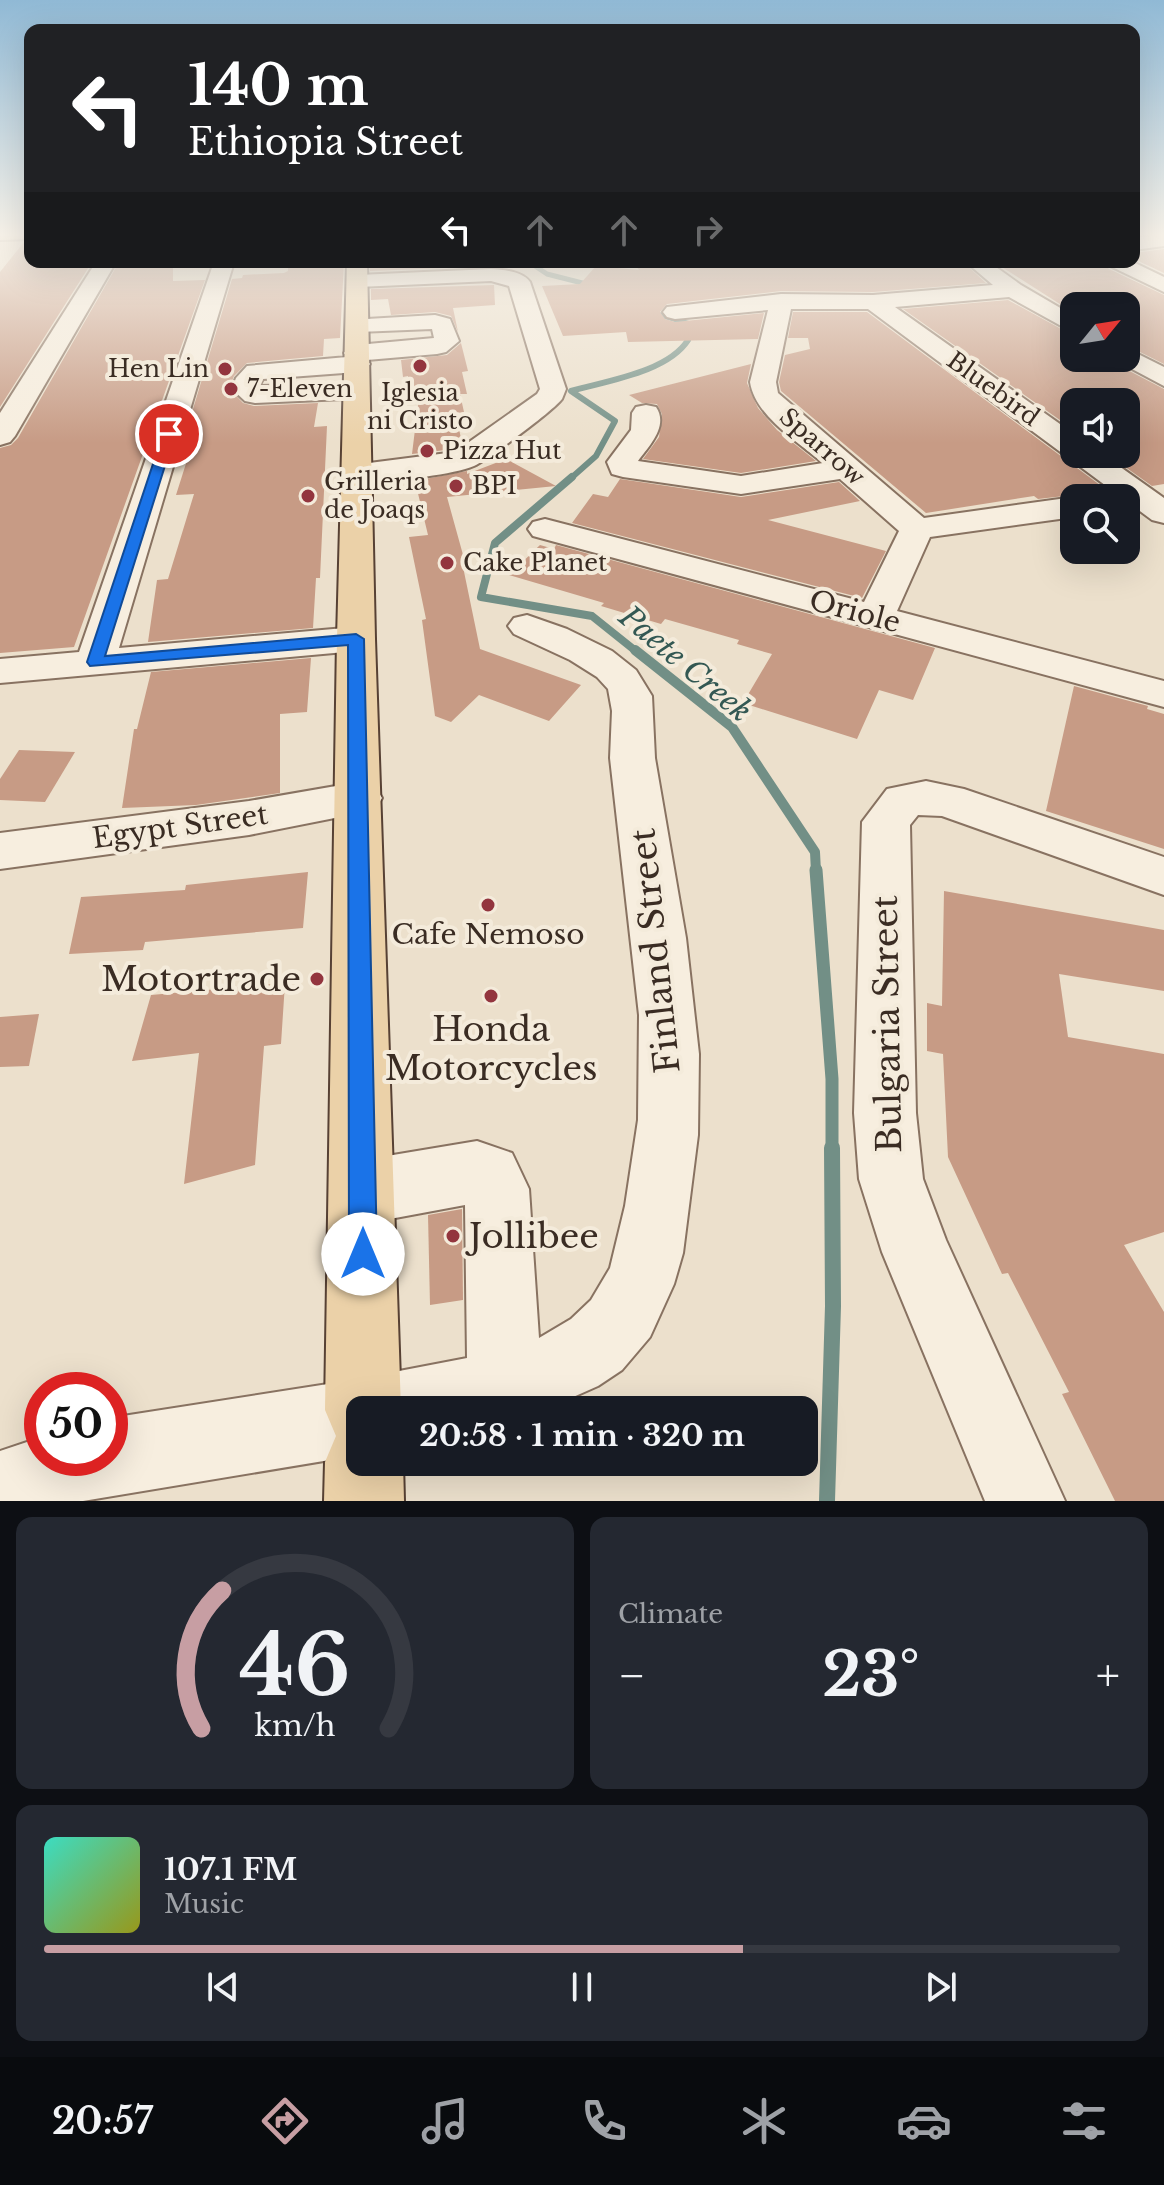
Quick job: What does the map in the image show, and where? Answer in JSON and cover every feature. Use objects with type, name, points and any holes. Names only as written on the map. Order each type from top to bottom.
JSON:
[{"type":"main road","points":[[363,1396],[356,639],[357,473],[366,332]]},
{"type":"main road","points":[[364,1476],[364,1501]]},
{"type":"street","points":[[0,436],[81,303]]},
{"type":"street","points":[[95,662],[211,303]]},
{"type":"street","points":[[366,332],[429,303]]},
{"type":"street","points":[[357,473],[423,467],[464,459],[548,399],[553,389],[526,303]]},
{"type":"street","points":[[675,312],[761,303]]},
{"type":"street","name":"Sparrow","points":[[781,303],[763,382],[765,394],[777,409],[917,529]]},
{"type":"street","name":"Bluebird","points":[[874,303],[1060,438]]},
{"type":"street","points":[[1035,303],[1060,318]]},
{"type":"street","points":[[1140,364],[1164,378]]},
{"type":"street","points":[[646,413],[645,431],[622,462],[623,468],[741,485],[847,469]]},
{"type":"street","points":[[1102,468],[1149,501]]},
{"type":"street","points":[[876,617],[917,529],[1060,509]]},
{"type":"street","name":"Oriole","points":[[545,529],[1164,694]]},
{"type":"street","name":"Finland Street","points":[[462,1396],[505,1387],[556,1367],[592,1347],[616,1326],[630,1304],[651,1246],[670,1092],[667,1011],[632,748],[633,702],[628,687],[613,670],[574,647],[527,626]]},
{"type":"street","points":[[0,671],[356,639]]},
{"type":"street","name":"Bulgaria Street","points":[[1025,1501],[916,1252],[891,1179],[885,1113],[886,822],[903,801],[926,797],[948,801],[1164,876]]},
{"type":"street","name":"Egypt Street","points":[[0,851],[249,818],[359,798]]},
{"type":"street","points":[[363,1192],[477,1172],[489,1175],[497,1189],[505,1387]]},
{"type":"street","points":[[128,1454],[346,1419]]},
{"type":"street","points":[[0,1491],[43,1476]]},
{"type":"building","points":[[0,303],[66,303],[0,407]]},
{"type":"building","points":[[95,303],[197,303],[74,647],[0,653],[0,448],[11,445],[18,438]]},
{"type":"building","points":[[225,303],[342,303],[340,338],[324,339],[323,356],[247,363],[234,376],[229,388],[243,403],[254,406],[318,403],[314,427],[327,426],[320,578],[316,578],[313,628],[148,642],[157,580],[168,579],[194,494],[176,495],[196,432],[187,429]]},
{"type":"building","points":[[389,303],[495,303],[453,308],[458,332],[451,316],[435,312],[391,315]]},
{"type":"building","points":[[549,303],[675,303],[667,304],[660,312],[665,319],[675,322],[764,313],[758,339],[628,342],[626,332],[563,336]]},
{"type":"building","points":[[1014,303],[1060,328],[1060,372],[1131,372],[1164,389],[1164,484],[1152,486],[1127,468],[1140,468],[1140,388],[1060,388],[1060,420],[903,309]]},
{"type":"building","points":[[1140,303],[1164,303],[1164,364],[1140,352]]},
{"type":"building","points":[[793,312],[867,312],[1060,455],[1060,468],[1077,468],[1099,484],[1060,484],[1060,496],[1038,499],[1034,496],[926,513],[781,391],[779,382],[785,355],[810,349],[808,338],[788,338]]},
{"type":"building","points":[[461,343],[468,371],[462,372],[467,394],[460,394],[464,412],[456,413],[462,444],[454,449],[412,454],[419,397],[411,398],[408,376],[403,377],[401,360],[447,355]]},
{"type":"building","points":[[751,364],[747,383],[758,408],[777,430],[816,461],[741,473],[643,459],[659,437],[662,414],[657,404],[642,403],[629,395]]},
{"type":"building","points":[[506,459],[556,486],[447,497],[465,562],[462,562],[480,649],[581,685],[549,721],[479,695],[451,722],[435,716],[422,620],[426,619],[409,537],[428,535],[415,481],[467,471],[467,474]]},
{"type":"building","points":[[620,479],[741,497],[839,482],[860,501],[768,520],[886,551],[862,598],[572,523],[593,494],[608,497]]},
{"type":"building","points":[[540,545],[554,549],[556,545],[935,648],[913,700],[879,690],[857,739],[743,703],[772,654],[737,644],[739,640],[665,619],[661,624],[601,606],[604,603],[509,575]]},
{"type":"building","points":[[311,658],[307,712],[280,714],[280,793],[196,805],[122,808],[134,729],[137,729],[151,672]]},
{"type":"building","points":[[1074,686],[1148,706],[1147,709],[1164,714],[1164,849],[1046,811]]},
{"type":"building","points":[[19,750],[75,752],[45,802],[0,800],[0,779]]},
{"type":"building","points":[[308,872],[303,928],[145,942],[143,950],[69,954],[81,897],[185,890],[186,885]]},
{"type":"building","points":[[944,891],[1164,930],[1164,991],[1059,974],[1068,1037],[1164,1054],[1164,1232],[1124,1245],[1164,1312],[1164,1501],[1115,1501],[1062,1394],[1069,1392],[1008,1273],[1002,1274],[948,1157],[943,1054],[927,1051],[927,1003],[942,1006]]},
{"type":"building","points":[[285,983],[281,1044],[264,1046],[255,1165],[184,1184],[199,1053],[132,1061],[151,995]]},
{"type":"building","points":[[39,1014],[29,1066],[0,1067],[0,1017]]},
{"type":"building","points":[[462,1209],[463,1300],[430,1305],[428,1215]]},
{"type":"waterway","name":"Paete Creek","points":[[650,312],[697,326],[687,342]]},
{"type":"waterway","name":"Paete Creek","points":[[570,479],[596,456],[615,421],[571,391],[651,368],[679,351],[688,340]]},
{"type":"waterway","name":"Paete Creek","points":[[572,477],[495,543],[481,597],[592,616],[637,652]]},
{"type":"waterway","name":"Paete Creek","points":[[635,650],[732,727],[815,852],[816,872]]},
{"type":"waterway","name":"Paete Creek","points":[[816,870],[832,1079],[832,1148]]},
{"type":"waterway","name":"Paete Creek","points":[[827,1501],[833,1306],[832,1148]]},
{"type":"place","name":"Iglesia ni Cristo","points":[[420,366]]},
{"type":"place","name":"Hen Lin","points":[[225,369]]},
{"type":"place","name":"7-Eleven","points":[[231,389]]},
{"type":"place","name":"Pizza Hut","points":[[427,451]]},
{"type":"place","name":"BPI","points":[[456,486]]},
{"type":"place","name":"Grilleria de Joaqs","points":[[308,496]]},
{"type":"place","name":"Cake Planet","points":[[447,563]]},
{"type":"place","name":"Cafe Nemoso","points":[[488,905]]},
{"type":"place","name":"Motortrade","points":[[317,979]]},
{"type":"place","name":"Honda Motorcycles","points":[[491,996]]},
{"type":"place","name":"Jollibee","points":[[453,1236]]},
{"type":"route","points":[[169,434],[95,662],[356,639],[363,1254]]}]
